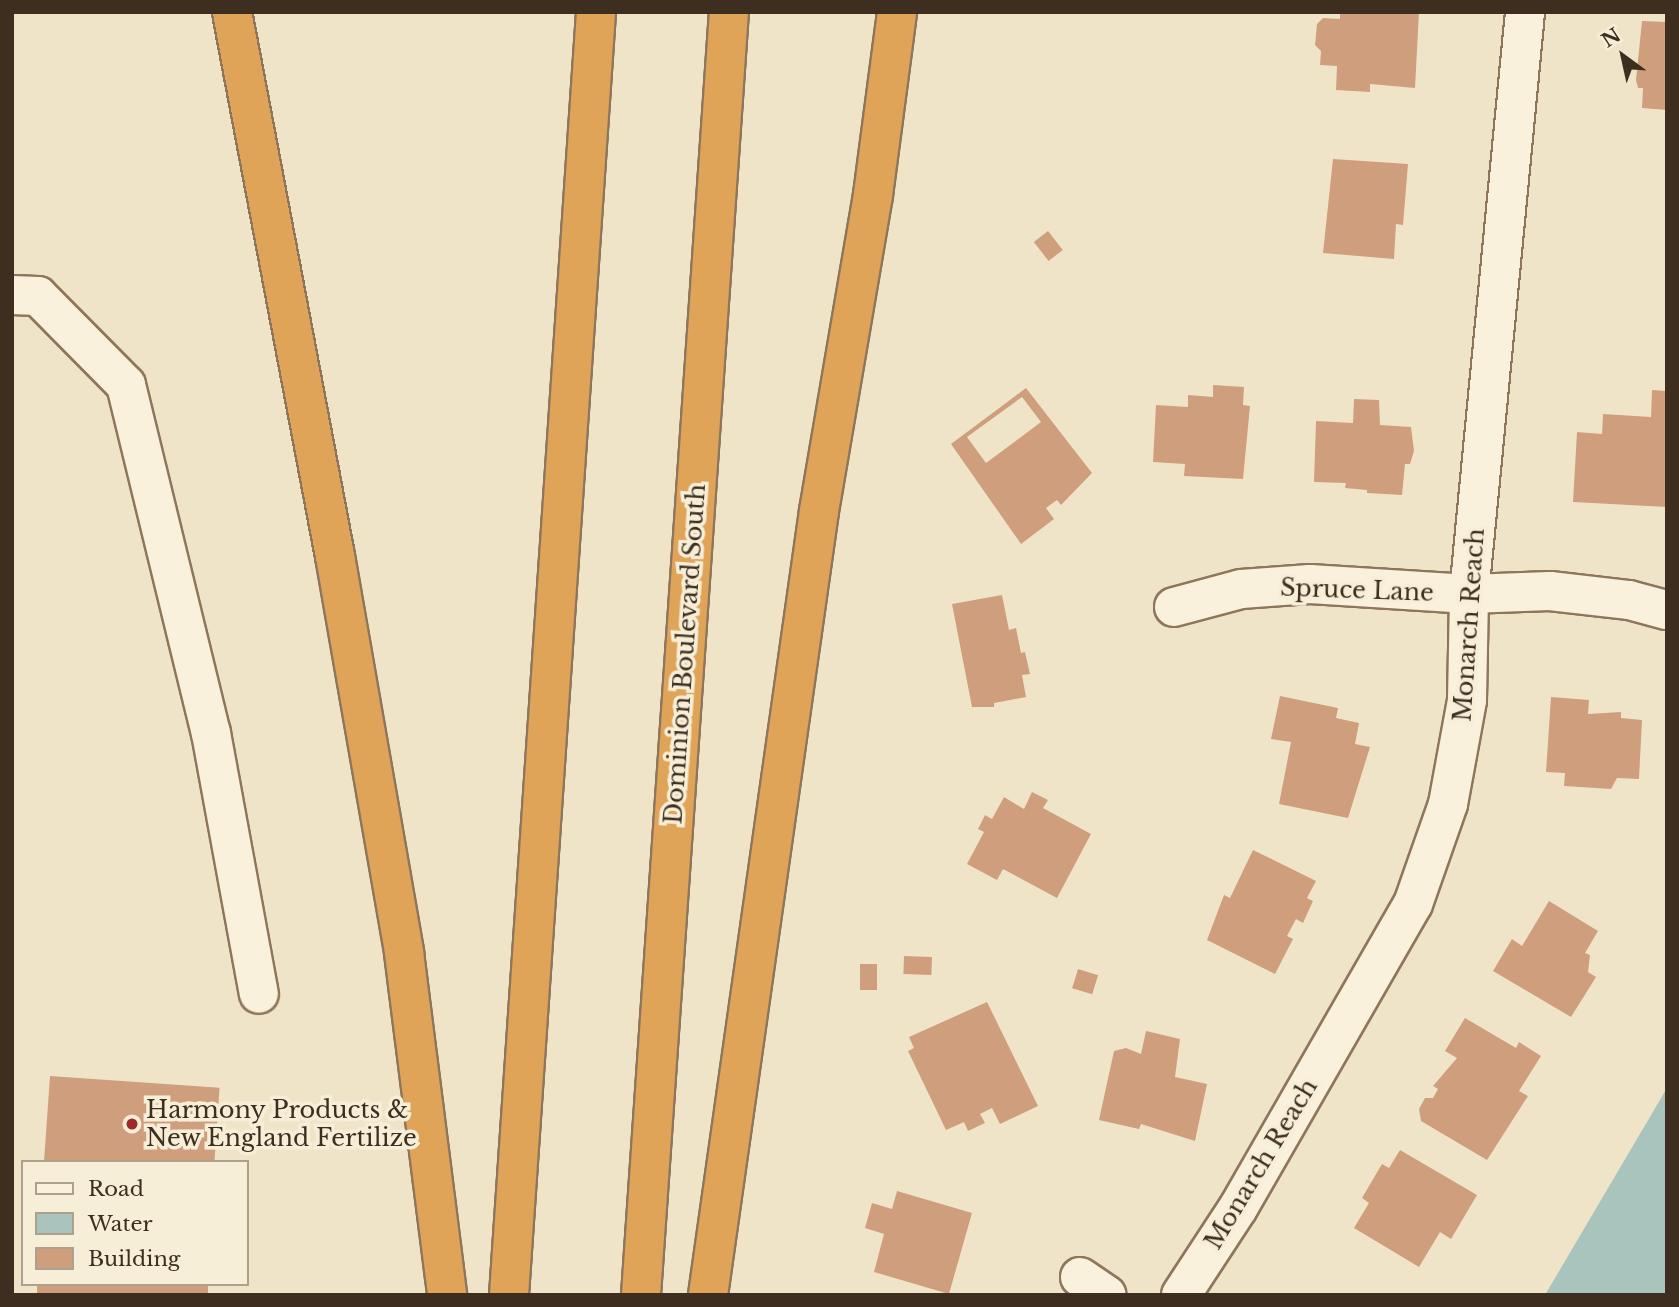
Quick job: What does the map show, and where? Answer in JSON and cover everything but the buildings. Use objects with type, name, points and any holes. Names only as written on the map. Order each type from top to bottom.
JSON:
[{"type":"highway","points":[[232,12],[332,542],[404,953],[447,1295]]},
{"type":"highway","points":[[509,1295],[596,12]]},
{"type":"highway","name":"Dominion Boulevard South","points":[[641,1295],[729,12]]},
{"type":"highway","points":[[708,1295],[819,511],[873,195],[898,12]]},
{"type":"street","name":"Monarch Reach","points":[[1181,1295],[1238,1208],[1413,904],[1451,791],[1467,700],[1469,594],[1525,12]]},
{"type":"street","points":[[12,295],[38,296],[126,385],[211,733],[259,994]]},
{"type":"street","name":"Spruce Lane","points":[[1174,607],[1241,589],[1310,584],[1469,594],[1550,591],[1629,600],[1667,610]]},
{"type":"water","points":[[1667,1088],[1667,1295],[1545,1295]]},
{"type":"place","name":"Harmony Products & New England Fertilize","points":[[132,1124]]}]
